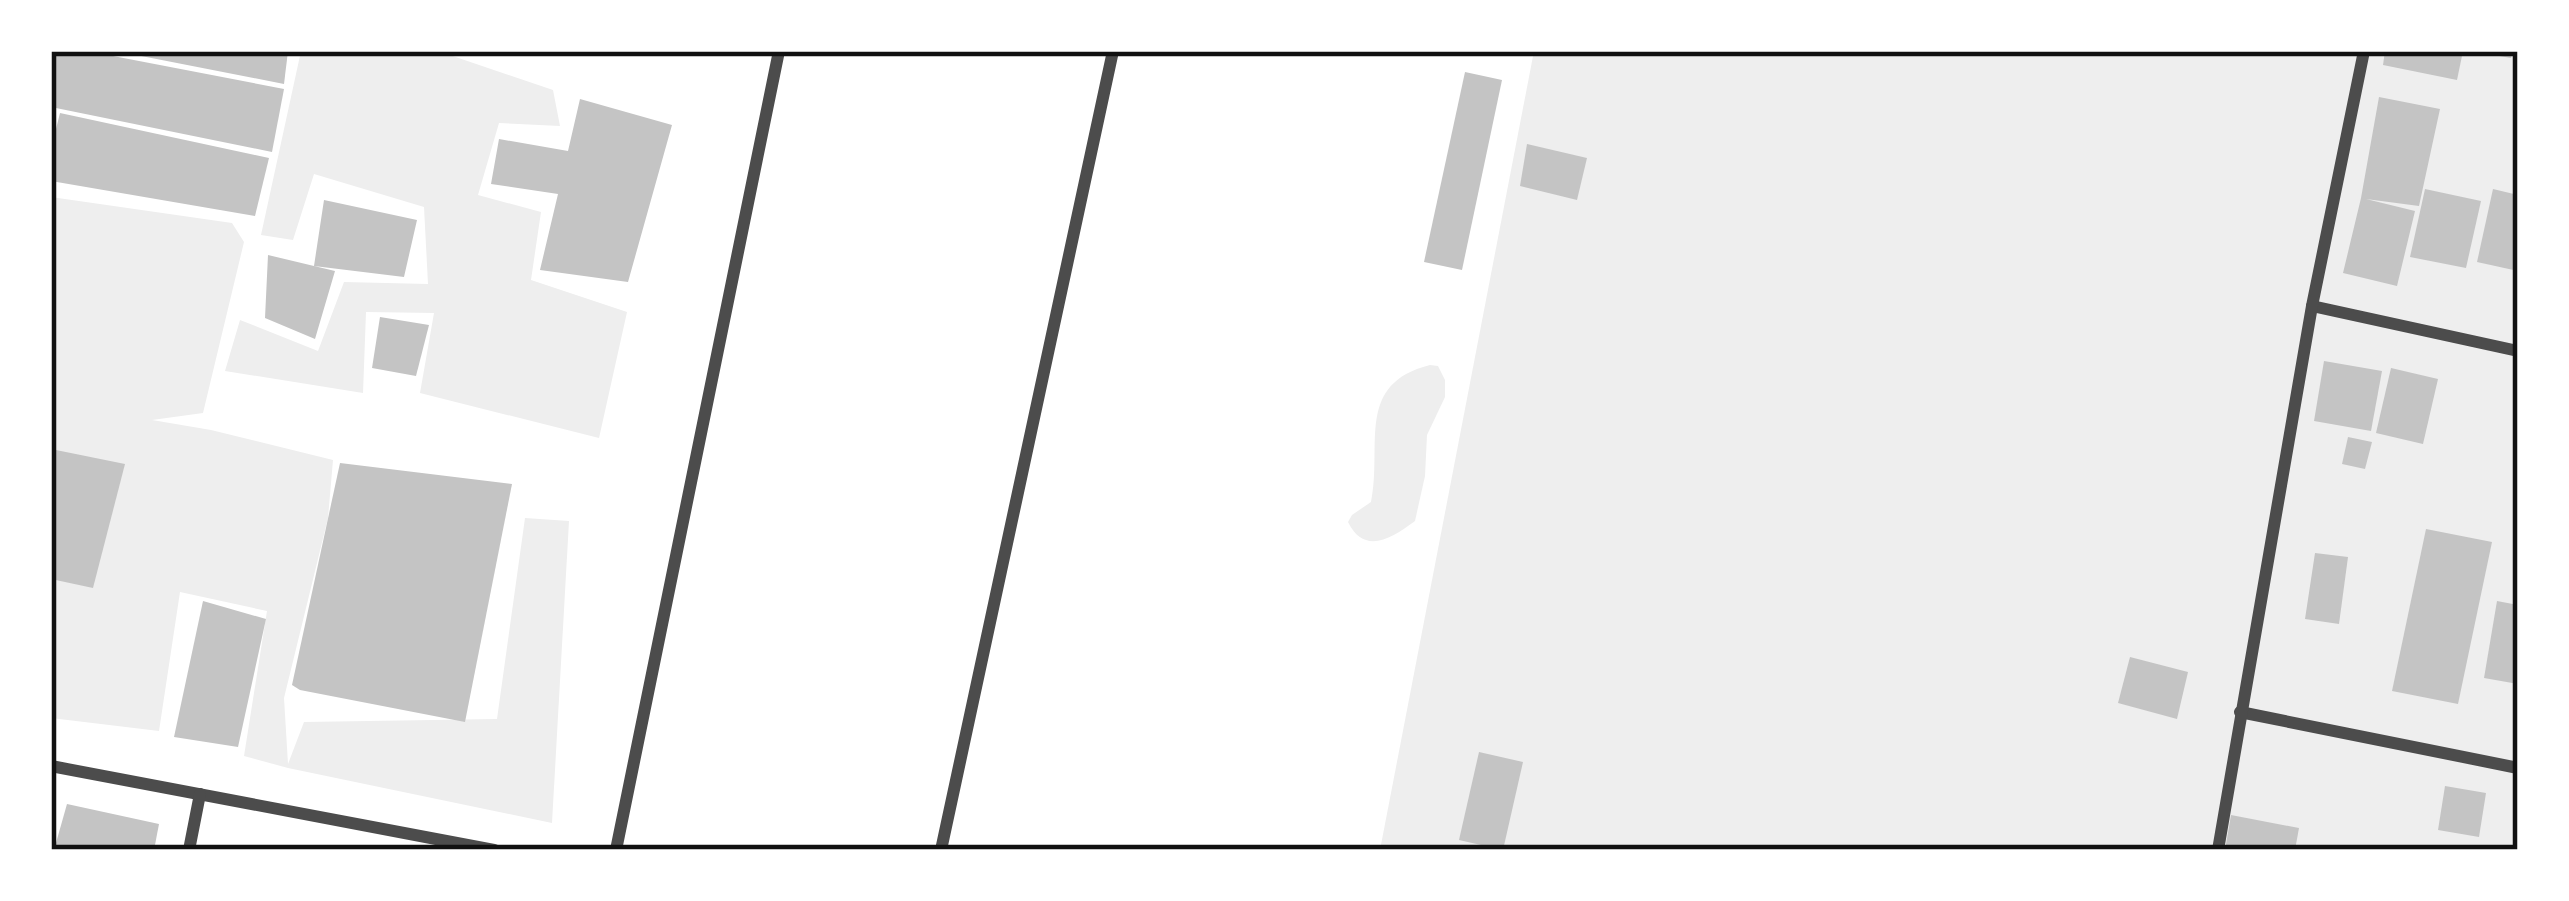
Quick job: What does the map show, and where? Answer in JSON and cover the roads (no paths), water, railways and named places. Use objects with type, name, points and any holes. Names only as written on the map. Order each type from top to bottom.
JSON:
[{"type":"street","points":[[616,850],[779,51]]},
{"type":"street","points":[[940,850],[1113,51]]},
{"type":"street","points":[[2218,850],[2312,306],[2364,51]]},
{"type":"street","points":[[2312,306],[2518,351]]},
{"type":"street","points":[[2240,712],[2518,768]]},
{"type":"street","points":[[51,766],[494,850]]},
{"type":"street","points":[[189,850],[200,794]]}]
